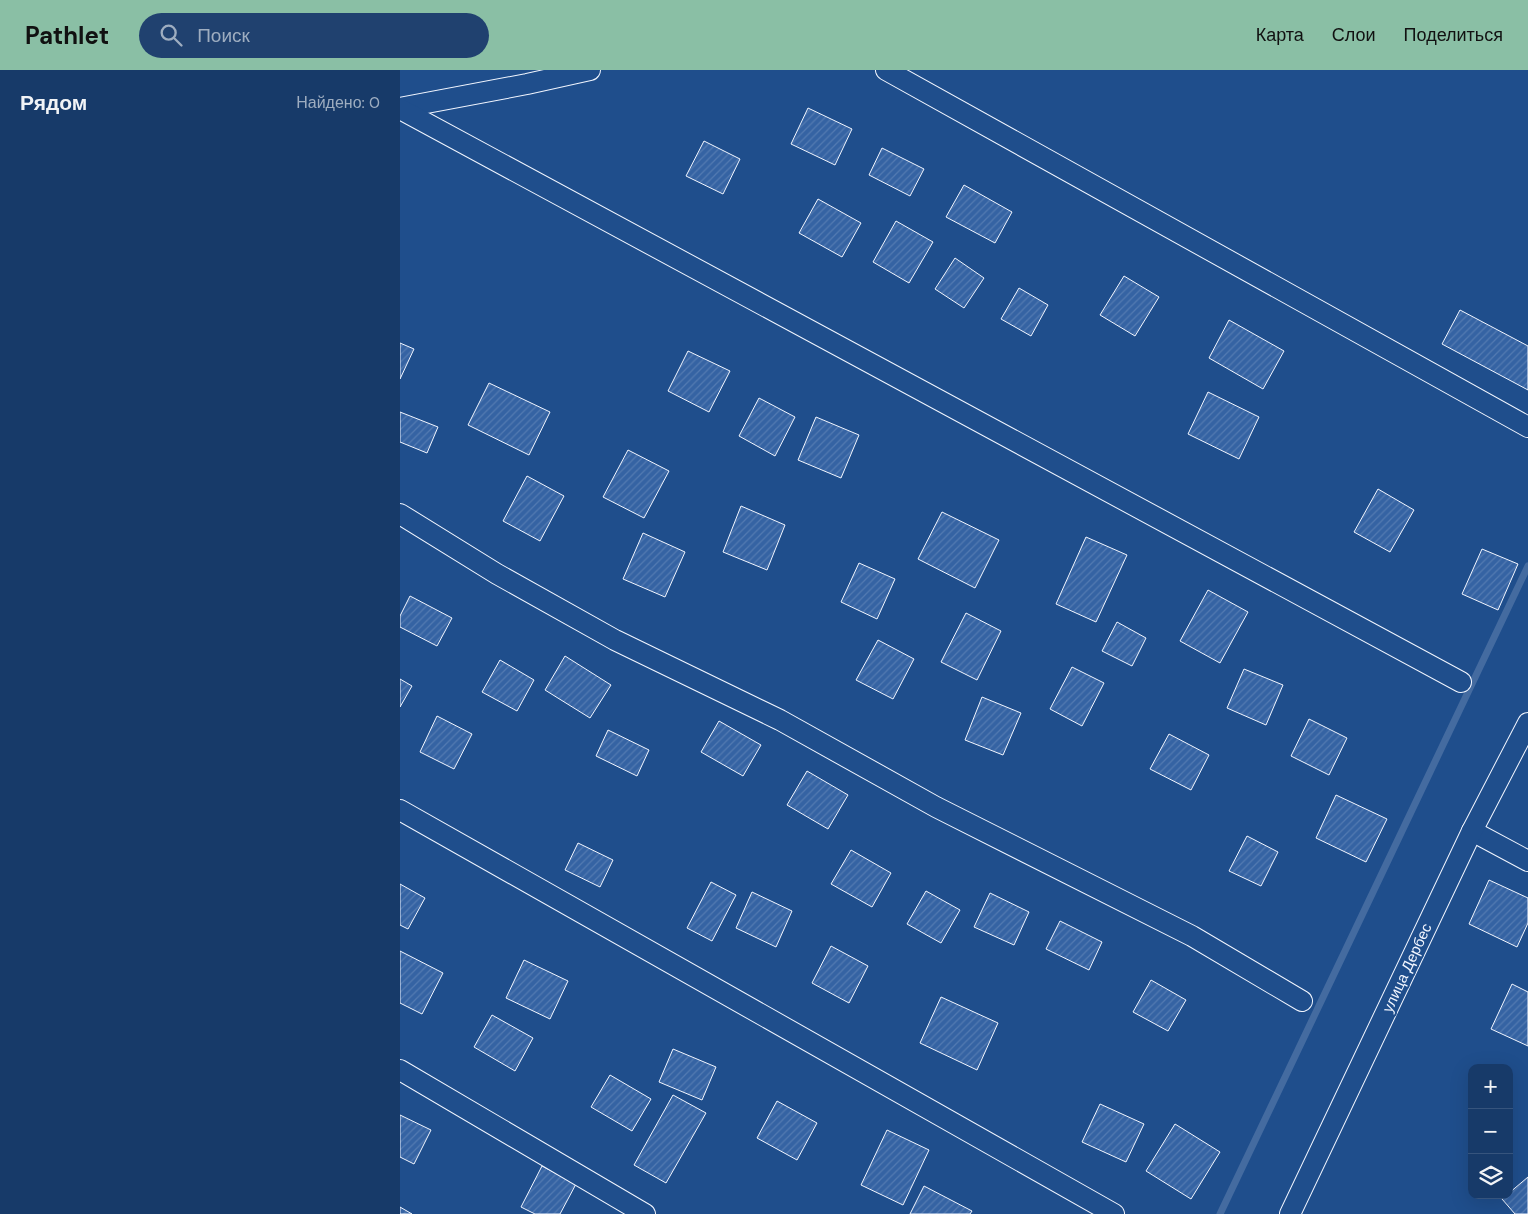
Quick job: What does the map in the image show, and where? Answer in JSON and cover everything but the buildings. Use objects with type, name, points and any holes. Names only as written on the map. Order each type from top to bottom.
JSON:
[{"type":"street","points":[[400,108],[590,70]]},
{"type":"street","points":[[886,70],[1528,427]]},
{"type":"street","points":[[400,108],[1461,682]]},
{"type":"street","points":[[400,514],[497,574],[615,640],[780,720],[936,807],[1192,936],[1302,1001]]},
{"type":"street","name":"улица Дербес","points":[[1290,1214],[1472,831],[1528,723]]},
{"type":"street","points":[[400,810],[1114,1214]]},
{"type":"street","points":[[1472,831],[1528,861]]},
{"type":"street","points":[[400,1070],[645,1214]]},
{"type":"waterway","points":[[1220,1214],[1528,566]]}]
